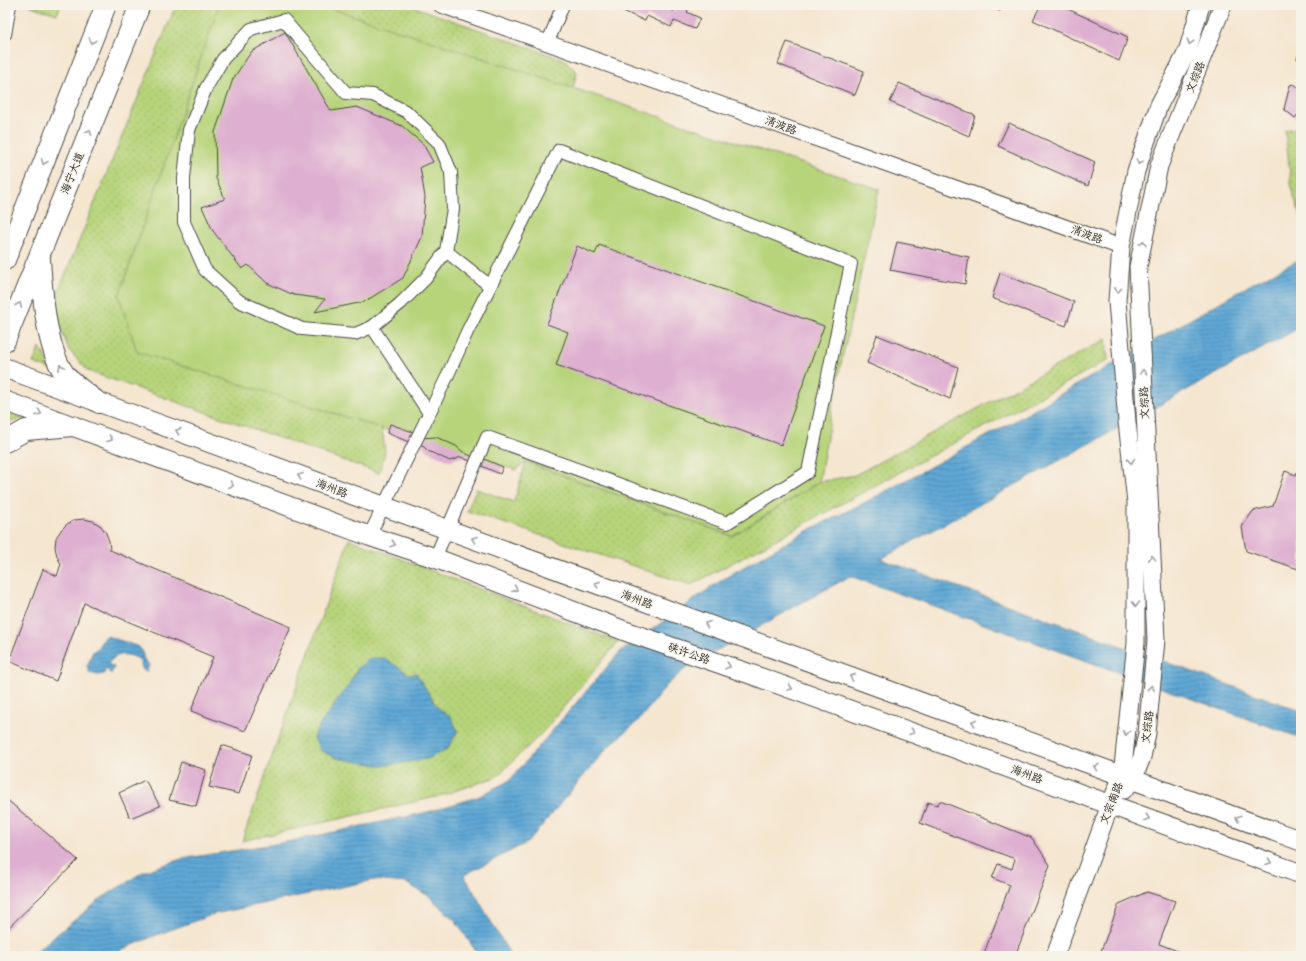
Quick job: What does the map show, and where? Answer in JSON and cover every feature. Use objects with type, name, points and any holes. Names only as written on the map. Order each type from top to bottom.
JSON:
[{"type":"highway","points":[[7,251],[106,5]]},
{"type":"highway","name":"海宁大道","points":[[5,341],[140,5]]},
{"type":"highway","points":[[39,255],[43,301],[55,356],[67,377],[99,403]]},
{"type":"highway","points":[[5,442],[26,430],[73,426]]},
{"type":"main road","name":"文宗南路","points":[[1127,778],[1131,680],[1136,643],[1136,502],[1127,422],[1117,301],[1121,247],[1136,171],[1159,105],[1187,52],[1201,5]]},
{"type":"main road","name":"文综路","points":[[1110,805],[1142,757],[1147,732],[1156,640],[1138,267],[1158,166],[1223,5]]},
{"type":"main road","name":"海州路","points":[[5,368],[1127,778]]},
{"type":"main road","points":[[5,401],[369,536],[435,558]]},
{"type":"main road","name":"硖许公路","points":[[435,558],[625,631],[753,675]]},
{"type":"main road","name":"海州路","points":[[753,675],[1301,874]]},
{"type":"main road","points":[[1127,778],[1301,841]]},
{"type":"main road","name":"文宗南路","points":[[1055,956],[1110,805]]},
{"type":"street","name":"清波路","points":[[441,5],[1121,247]]},
{"type":"street","points":[[548,42],[563,5]]},
{"type":"street","points":[[284,20],[346,93],[373,96],[407,112],[439,143],[451,172],[453,209],[446,251],[426,278],[401,303],[372,327],[355,334],[302,329],[239,301],[205,270],[184,222],[184,178],[189,130],[206,88],[223,59],[251,29],[284,20]]},
{"type":"street","points":[[369,536],[467,332],[559,150],[851,264],[808,472],[727,522],[487,437],[435,558]]},
{"type":"street","points":[[446,251],[490,286]]},
{"type":"street","points":[[372,327],[429,413]]},
{"type":"lane","points":[[8,35],[10,8]]},
{"type":"green space","points":[[30,5],[61,5],[57,14]]},
{"type":"green space","points":[[176,5],[219,5],[382,428],[385,452],[379,473],[88,371],[69,350],[59,324],[56,297]]},
{"type":"green space","points":[[219,5],[321,5],[879,189],[836,387],[819,482],[732,536],[526,462],[516,470],[137,352],[119,296]]},
{"type":"green space","points":[[307,5],[409,5],[565,60],[577,72],[573,88]]},
{"type":"green space","points":[[1301,127],[1301,216],[1292,191],[1285,130]]},
{"type":"green space","points":[[1106,339],[1108,360],[691,585],[467,511],[476,489],[514,502],[526,462],[732,536],[819,482],[855,475]]},
{"type":"green space","points":[[40,347],[52,370],[33,363]]},
{"type":"green space","points":[[14,408],[35,416],[9,422]]},
{"type":"green space","points":[[349,539],[618,642],[543,732],[496,777],[440,796],[242,841]]},
{"type":"water","points":[[1301,259],[1301,327],[881,559],[1301,711],[1301,738],[850,576],[687,667],[667,685],[639,720],[607,748],[528,842],[464,875],[511,956],[479,956],[455,920],[429,896],[406,883],[374,880],[214,914],[123,949],[114,956],[30,956],[102,898],[143,872],[181,859],[287,842],[424,813],[478,797],[510,780],[619,653],[710,588],[733,573],[805,532],[864,503],[1011,423],[1255,282]]},
{"type":"water","points":[[107,636],[139,647],[143,652],[143,658],[149,665],[147,671],[143,670],[139,659],[122,655],[115,657],[108,664],[114,667],[111,674],[106,668],[104,674],[98,675],[90,673],[87,667],[93,651],[97,649],[103,639]]},
{"type":"water","points":[[370,658],[384,658],[411,675],[416,673],[438,708],[450,716],[458,731],[447,749],[427,759],[382,766],[337,758],[321,751],[313,737],[321,723],[348,686],[358,668]]},
{"type":"building","points":[[610,5],[660,5],[674,11],[676,6],[680,8],[682,5],[690,5],[687,12],[700,18],[695,29],[674,21],[671,27],[647,16],[645,21]]},
{"type":"building","points":[[986,5],[1002,5],[1000,11]]},
{"type":"building","points":[[1041,5],[1059,5],[1128,37],[1119,61],[1033,20]]},
{"type":"building","points":[[285,32],[331,111],[357,107],[402,126],[423,144],[433,162],[420,167],[425,197],[422,237],[403,278],[364,302],[315,312],[325,299],[294,295],[267,283],[248,265],[242,269],[213,231],[202,207],[225,199],[216,178],[215,132],[233,79],[251,52]]},
{"type":"building","points":[[787,42],[864,71],[855,95],[778,64]]},
{"type":"building","points":[[1301,46],[1301,61],[1297,59]]},
{"type":"building","points":[[899,83],[975,115],[969,136],[890,102]]},
{"type":"building","points":[[1294,84],[1301,90],[1301,111],[1295,118],[1284,109],[1290,85]]},
{"type":"building","points":[[1009,123],[1095,162],[1088,186],[998,146]]},
{"type":"building","points":[[897,242],[969,257],[965,284],[890,270]]},
{"type":"building","points":[[599,245],[824,326],[781,445],[556,365],[568,332],[547,324],[577,246],[595,254]]},
{"type":"building","points":[[1000,273],[1074,302],[1066,326],[992,298]]},
{"type":"building","points":[[877,335],[958,367],[950,399],[867,363]]},
{"type":"building","points":[[390,424],[413,432],[412,435],[421,438],[436,437],[456,446],[463,452],[481,461],[482,458],[503,467],[500,474],[461,457],[450,461],[428,451],[420,443],[410,439],[409,442],[387,433]]},
{"type":"building","points":[[1301,462],[1301,570],[1246,551],[1242,527],[1253,511],[1273,506],[1285,471],[1296,475]]},
{"type":"building","points":[[84,519],[93,521],[101,526],[109,541],[110,550],[291,627],[245,731],[191,711],[213,657],[84,603],[56,681],[9,661],[43,569],[57,576],[61,564],[55,547],[56,538],[67,524],[75,520]]},
{"type":"building","points":[[222,745],[252,755],[239,794],[209,787]]},
{"type":"building","points":[[181,762],[206,770],[196,806],[169,800]]},
{"type":"building","points":[[145,780],[160,806],[130,818],[119,793]]},
{"type":"building","points":[[5,798],[78,860],[5,931]]},
{"type":"building","points":[[940,801],[1032,838],[1050,865],[1015,956],[983,956],[1010,885],[992,878],[998,864],[1012,869],[1015,859],[920,823],[928,802],[937,805]]},
{"type":"building","points":[[1147,892],[1175,901],[1159,944],[1191,956],[1099,956],[1119,904]]}]
